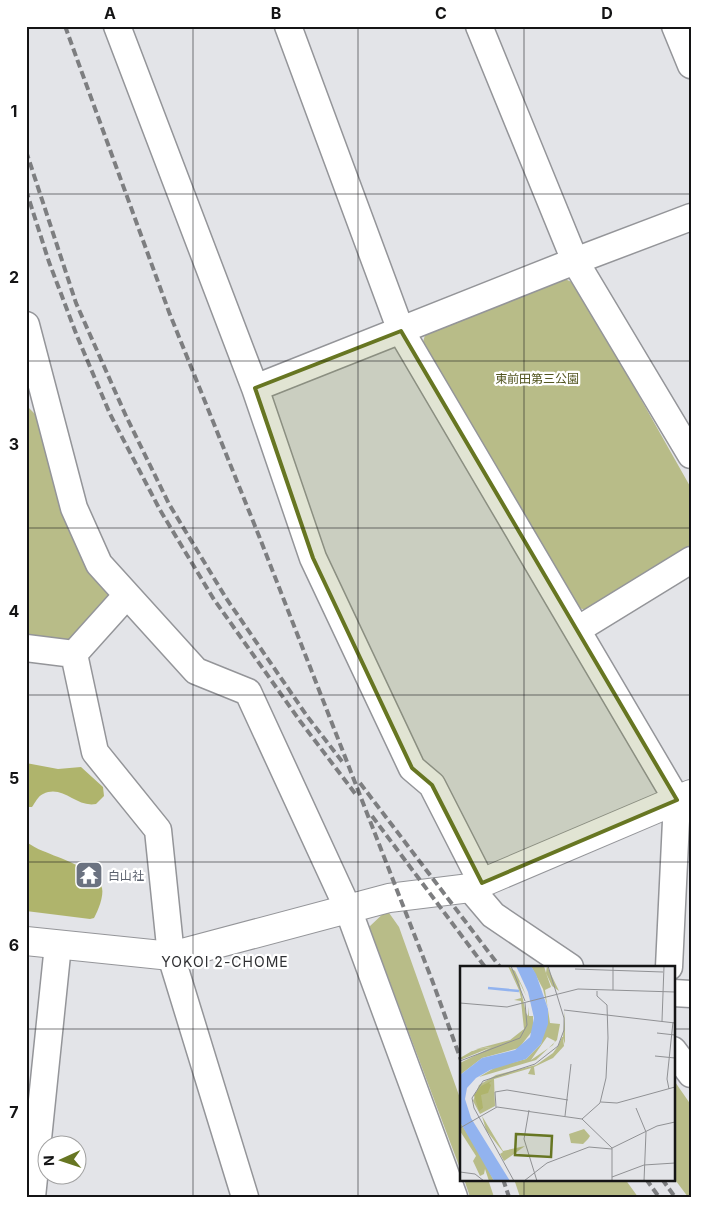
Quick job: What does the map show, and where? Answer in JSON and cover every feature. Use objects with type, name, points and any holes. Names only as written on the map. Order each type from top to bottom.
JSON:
[{"type":"street","points":[[117,26],[255,388],[313,558],[412,768],[432,785],[476,885],[493,915],[569,966]]},
{"type":"street","points":[[288,26],[401,331],[577,630],[684,797],[669,966]]},
{"type":"street","points":[[479,26],[575,261],[691,455]]},
{"type":"street","points":[[674,26],[691,65]]},
{"type":"street","points":[[255,388],[691,217]]},
{"type":"street","points":[[26,325],[36,393],[74,508],[99,564],[196,671],[248,692],[348,909],[454,1197]]},
{"type":"street","points":[[577,630],[691,560]]},
{"type":"street","points":[[74,654],[127,596]]},
{"type":"street","points":[[26,648],[74,654]]},
{"type":"street","points":[[74,654],[95,752],[158,830],[171,956],[245,1197]]},
{"type":"street","points":[[26,941],[58,946],[171,956],[389,898],[476,885],[684,797]]},
{"type":"street","points":[[32,1197],[58,946]]},
{"type":"street","points":[[674,993],[691,994]]},
{"type":"street","points":[[674,1051],[691,1074]]},
{"type":"highlighted area","points":[[401,331],[677,800],[482,883],[432,785],[412,768],[313,558],[255,388]]},
{"type":"green space","name":"東前田第三公園","points":[[565,279],[576,284],[691,488],[691,551],[587,610],[578,608],[423,342],[425,335]]},
{"type":"green space","points":[[26,405],[39,418],[63,511],[88,572],[109,590],[109,602],[68,642],[26,638]]},
{"type":"green space","points":[[26,763],[58,769],[81,767],[103,787],[104,796],[96,804],[89,804],[82,803],[57,792],[50,792],[40,796],[32,807],[26,807]]},
{"type":"green space","points":[[26,842],[76,865],[98,881],[102,888],[102,895],[94,918],[26,911]]},
{"type":"green space","points":[[387,910],[399,927],[460,1098],[460,1168],[369,927]]},
{"type":"green space","points":[[674,1080],[691,1105],[691,1197],[688,1197],[674,1178]]},
{"type":"green space","points":[[464,1180],[488,1180],[494,1197],[470,1197]]},
{"type":"green space","points":[[514,1180],[626,1180],[638,1197],[520,1197]]},
{"type":"railway","points":[[65,26],[169,312],[259,536],[432,980],[460,1057]]},
{"type":"railway","points":[[26,151],[76,303],[126,416],[169,504],[226,598],[307,716],[344,764]]},
{"type":"railway","points":[[26,190],[49,262],[77,336],[110,414],[160,510],[213,598],[300,721],[357,796]]},
{"type":"railway","points":[[360,783],[499,966]]},
{"type":"railway","points":[[372,816],[484,966]]},
{"type":"railway","points":[[503,1180],[509,1197]]},
{"type":"railway","points":[[647,1180],[659,1197]]},
{"type":"railway","points":[[663,1180],[675,1197]]},
{"type":"place","name":"白山社","points":[[89,875]]},
{"type":"district","name":"YOKOI 2-CHOME","points":[[225,961]]}]
